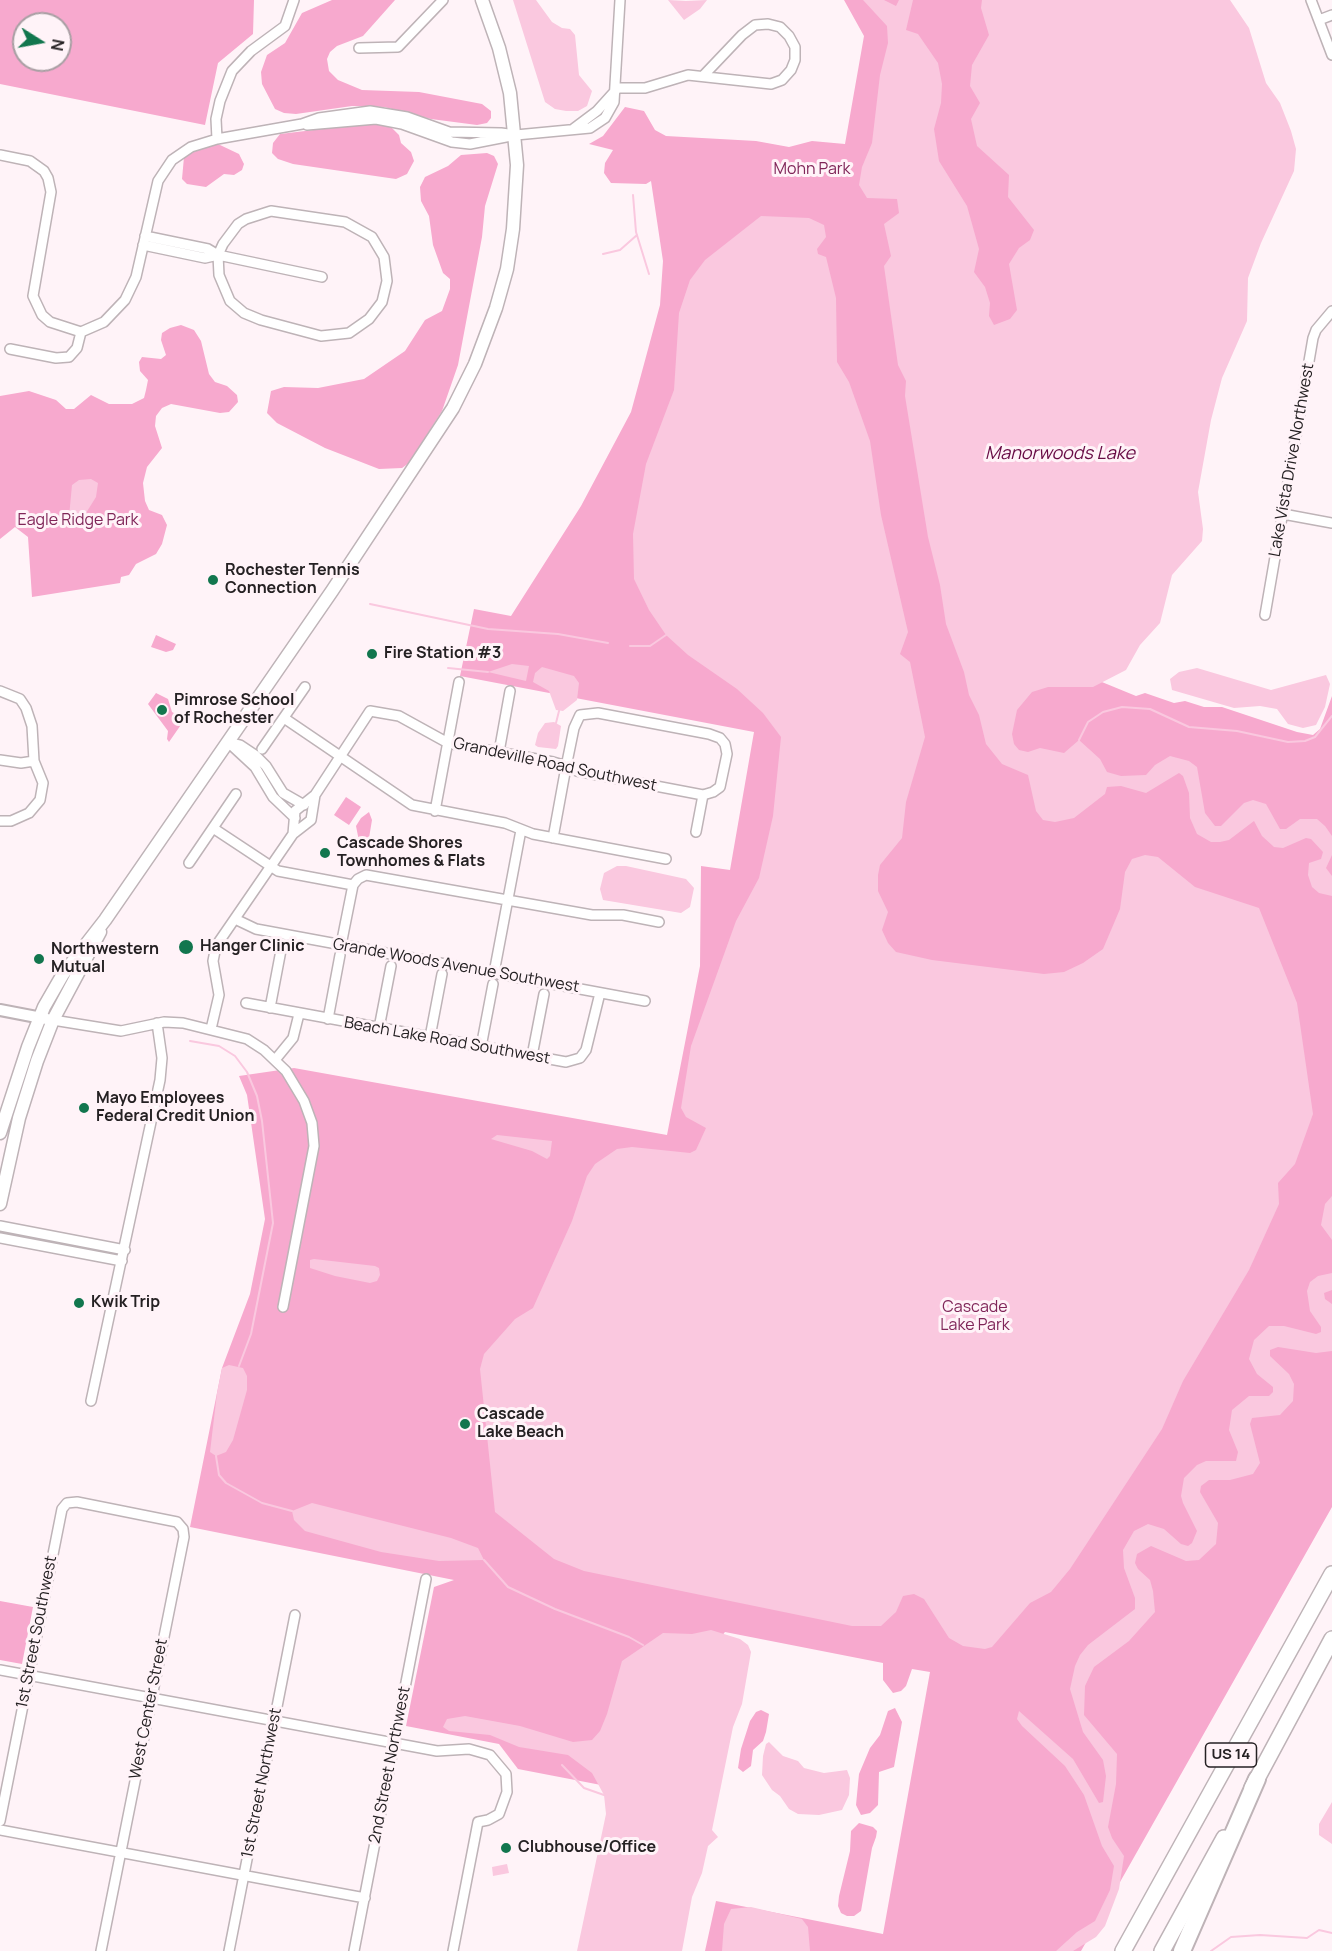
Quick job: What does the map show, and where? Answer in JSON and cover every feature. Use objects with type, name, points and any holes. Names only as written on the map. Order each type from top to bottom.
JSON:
[{"type":"highway","name":"US 14","points":[[1123,1951],[1332,1574]]},
{"type":"highway","name":"US 14","points":[[1162,1951],[1332,1639]]},
{"type":"highway","points":[[1182,1951],[1257,1779]]},
{"type":"main road","points":[[0,1133],[17,1075],[39,1017],[73,960],[105,920],[364,542],[453,408],[472,372],[490,328],[507,269],[513,229],[516,135],[505,69],[482,0]]},
{"type":"main road","points":[[0,1204],[23,1102],[53,1020],[88,958],[105,920]]},
{"type":"street","points":[[217,139],[216,119],[220,101],[232,71],[251,51],[285,26],[294,0]]},
{"type":"street","points":[[359,48],[398,47],[443,0]]},
{"type":"street","points":[[0,155],[30,161],[37,165],[48,178],[51,192],[33,296],[42,315],[50,322],[81,332],[96,327],[118,309],[136,277],[154,195],[165,169],[191,147],[217,139],[302,124],[319,118],[370,111],[407,117],[455,134],[516,135],[573,129],[597,111],[617,88],[620,0]]},
{"type":"street","points":[[1311,0],[1332,55]]},
{"type":"street","points":[[1319,20],[1332,15]]},
{"type":"street","points":[[617,88],[645,88],[681,76],[703,76],[762,84],[776,83],[791,70],[795,60],[795,47],[780,27],[768,24],[755,25],[742,35],[703,76]]},
{"type":"street","points":[[263,212],[345,222],[364,230],[378,246],[387,269],[385,291],[375,313],[357,329],[340,335],[321,336],[261,320],[236,307],[220,284],[218,255],[238,224],[263,212]]},
{"type":"street","points":[[144,241],[208,249],[218,255],[322,277]]},
{"type":"street","name":"Lake Vista Drive Northwest","points":[[1265,615],[1313,338],[1316,330],[1332,311]]},
{"type":"street","points":[[10,349],[56,358],[69,357],[77,348],[81,332]]},
{"type":"street","points":[[1283,514],[1332,523]]},
{"type":"street","points":[[435,810],[459,682]]},
{"type":"street","points":[[262,749],[304,687]]},
{"type":"street","points":[[0,691],[20,699],[26,708],[32,726],[34,761],[43,783],[40,800],[29,813],[11,821],[0,821]]},
{"type":"street","points":[[499,752],[510,691]]},
{"type":"street","name":"Grandeville Road Southwest","points":[[292,834],[296,808],[315,795],[370,711],[399,716],[448,743],[704,795]]},
{"type":"street","points":[[553,838],[575,723],[584,713],[598,713],[709,734],[723,741],[727,754],[720,787],[704,795],[696,832]]},
{"type":"street","points":[[284,718],[409,804],[505,823],[521,830],[553,838],[666,859]]},
{"type":"street","points":[[228,742],[240,745],[255,755],[268,780],[273,798],[300,823],[307,823]]},
{"type":"street","points":[[0,760],[21,763],[34,761]]},
{"type":"street","points":[[268,780],[286,797],[310,808],[312,813]]},
{"type":"street","points":[[189,862],[236,794]]},
{"type":"street","name":"Grandeville Road Southwest","points":[[211,1029],[219,995],[213,954],[292,834],[307,823],[312,813],[315,795]]},
{"type":"street","points":[[213,828],[270,867],[291,874],[352,885]]},
{"type":"street","points":[[494,973],[521,830]]},
{"type":"street","points":[[341,945],[352,885],[362,876],[375,875],[592,915],[623,915],[659,922]]},
{"type":"street","name":"Grande Woods Avenue Southwest","points":[[235,918],[256,930],[645,1001]]},
{"type":"street","points":[[270,1008],[282,945]]},
{"type":"street","points":[[328,1019],[340,955]]},
{"type":"street","points":[[379,1028],[391,966]]},
{"type":"street","points":[[430,1037],[442,974]]},
{"type":"street","points":[[481,1047],[493,984]]},
{"type":"street","name":"Beach Lake Road Southwest","points":[[246,1003],[566,1062],[580,1058],[587,1046],[600,993]]},
{"type":"street","points":[[532,1056],[544,994]]},
{"type":"street","points":[[0,1010],[122,1031],[157,1023],[175,1022],[247,1039],[275,1060],[299,1089],[312,1124],[313,1155],[283,1307]]},
{"type":"street","points":[[275,1060],[294,1038],[299,1014]]},
{"type":"street","points":[[91,1401],[116,1280],[125,1250],[161,1072],[162,1048],[157,1023]]},
{"type":"street","points":[[0,1226],[125,1250]]},
{"type":"street","points":[[0,1238],[122,1261]]},
{"type":"street","name":"1st Street Southwest","points":[[0,1821],[62,1509],[73,1502],[125,1512]]},
{"type":"street","name":"West Center Street","points":[[101,1951],[184,1531],[175,1521],[125,1512]]},
{"type":"street","name":"2nd Street Northwest","points":[[354,1951],[426,1580]]},
{"type":"street","name":"1st Street Northwest","points":[[229,1951],[295,1615]]},
{"type":"street","points":[[0,1670],[444,1752],[469,1749],[484,1752],[495,1758],[506,1774],[508,1784],[503,1808],[496,1816],[478,1822],[453,1951]]},
{"type":"street","points":[[0,1830],[364,1898]]},
{"type":"green space","points":[[0,0],[254,0],[253,34],[218,63],[205,125],[0,84]]},
{"type":"green space","points":[[332,0],[395,0],[363,36],[337,46],[330,52],[327,59],[329,71],[338,80],[362,90],[419,92],[482,104],[491,111],[491,118],[487,123],[477,125],[431,119],[384,107],[352,106],[296,114],[284,113],[275,109],[262,84],[261,72],[267,55],[285,43],[302,13]]},
{"type":"green space","name":"Cascade Lake Park","points":[[844,0],[1006,0],[1056,132],[958,623],[1136,696],[1145,693],[1174,703],[1185,701],[1204,707],[1222,707],[1297,732],[1313,735],[1320,729],[1332,696],[1332,1507],[1081,1951],[705,1951],[716,1901],[883,1934],[930,1672],[912,1669],[906,1686],[901,1691],[893,1693],[883,1680],[883,1663],[725,1632],[601,1785],[518,1769],[499,1744],[406,1726],[434,1587],[454,1580],[190,1527],[222,1368],[250,1294],[265,1219],[247,1095],[239,1076],[294,1068],[667,1135],[700,966],[701,866],[730,870],[754,732],[460,676],[474,609],[511,616],[581,506],[631,412],[660,305],[663,261],[651,181],[646,184],[611,183],[604,173],[605,163],[613,150],[589,144],[603,136],[625,107],[644,111],[655,130],[666,136],[756,141],[789,147],[812,141],[845,144],[864,36]]},
{"type":"green space","points":[[372,123],[390,126],[399,135],[401,143],[411,152],[414,161],[407,174],[396,179],[293,164],[278,159],[272,153],[273,143],[280,134]]},
{"type":"green space","points":[[207,144],[220,145],[239,154],[244,164],[242,170],[234,175],[224,174],[206,187],[187,184],[182,179],[184,157],[191,150]]},
{"type":"green space","points":[[487,153],[494,156],[498,164],[485,206],[482,237],[458,365],[442,411],[409,463],[402,468],[379,469],[325,448],[277,423],[267,413],[271,391],[284,387],[318,388],[364,379],[405,351],[425,320],[442,311],[450,289],[450,279],[443,273],[433,245],[429,216],[421,201],[420,187],[425,177],[448,166],[461,155]]},
{"type":"green space","name":"Eagle Ridge Park","points":[[181,325],[194,330],[201,341],[209,374],[215,382],[227,386],[237,395],[238,402],[229,412],[220,413],[171,404],[162,408],[156,416],[155,426],[162,448],[147,467],[143,483],[145,501],[149,510],[162,515],[167,525],[162,544],[156,554],[136,564],[129,575],[121,577],[120,583],[32,597],[28,537],[15,527],[0,539],[0,396],[29,391],[56,400],[66,409],[74,409],[91,395],[109,404],[132,404],[144,398],[146,390],[148,380],[140,371],[139,362],[142,357],[161,359],[166,355],[161,340],[162,333]]},
{"type":"green space","points":[[156,635],[176,644],[173,650],[166,652],[151,647]]},
{"type":"green space","points":[[156,693],[168,699],[172,712],[185,719],[169,742],[168,731],[148,704]]},
{"type":"green space","points":[[346,797],[361,807],[349,825],[334,815]]},
{"type":"green space","points":[[369,812],[372,820],[369,838],[365,842],[359,841],[356,826]]},
{"type":"green space","points":[[0,1601],[33,1607],[22,1664],[0,1660]]},
{"type":"green space","points":[[895,1708],[902,1722],[894,1767],[879,1772],[878,1805],[870,1813],[861,1815],[856,1805],[859,1774],[870,1748],[880,1735],[888,1711]]},
{"type":"green space","points":[[761,1710],[769,1714],[766,1732],[763,1741],[753,1750],[751,1766],[743,1772],[738,1768],[741,1749],[750,1721],[756,1712]]},
{"type":"green space","points":[[859,1823],[873,1827],[877,1831],[861,1911],[854,1916],[847,1916],[841,1913],[838,1906],[839,1896],[850,1851],[851,1831]]},
{"type":"water","points":[[513,0],[536,0],[552,22],[562,28],[570,29],[575,35],[579,75],[592,91],[587,106],[578,111],[566,111],[555,109],[545,102]]},
{"type":"water","points":[[668,0],[707,0],[700,9],[684,20]]},
{"type":"water","name":"Manorwoods Lake","points":[[863,0],[884,0],[896,6],[899,0],[913,0],[906,30],[918,34],[938,63],[942,84],[941,103],[934,129],[939,161],[967,206],[979,249],[974,272],[985,287],[990,303],[989,316],[994,325],[1010,319],[1017,310],[1009,264],[1019,248],[1030,240],[1034,230],[1008,197],[1009,175],[977,146],[971,119],[980,103],[970,86],[972,65],[989,35],[981,8],[982,0],[1230,0],[1249,28],[1266,83],[1280,103],[1291,131],[1296,149],[1294,171],[1261,243],[1248,278],[1247,321],[1222,378],[1211,420],[1198,492],[1203,529],[1202,541],[1172,575],[1160,623],[1140,645],[1126,670],[1093,687],[1048,687],[1032,692],[1017,710],[1012,734],[1014,744],[1019,750],[1028,752],[1040,748],[1064,753],[1079,740],[1100,759],[1107,772],[1121,776],[1146,775],[1155,765],[1170,756],[1189,761],[1197,767],[1205,813],[1215,826],[1221,826],[1244,803],[1253,800],[1266,804],[1280,829],[1286,829],[1300,819],[1317,819],[1332,836],[1332,855],[1326,868],[1332,876],[1332,896],[1319,893],[1312,887],[1308,875],[1309,863],[1321,859],[1323,852],[1311,839],[1306,838],[1283,848],[1274,847],[1262,836],[1254,821],[1229,840],[1211,842],[1197,834],[1190,818],[1189,793],[1183,776],[1179,773],[1146,793],[1121,786],[1107,787],[1105,794],[1074,818],[1055,822],[1043,820],[1036,811],[1028,775],[1002,764],[986,744],[979,715],[969,695],[964,672],[946,624],[940,585],[928,537],[905,396],[906,381],[898,365],[884,266],[891,256],[884,224],[899,213],[897,199],[867,198],[859,185],[862,167],[872,143],[880,75],[888,43],[887,26]]},
{"type":"water","points":[[761,216],[809,218],[824,225],[826,237],[817,249],[818,254],[826,257],[836,298],[837,362],[849,382],[870,441],[881,515],[908,632],[900,654],[910,662],[925,737],[906,802],[902,838],[880,865],[878,875],[878,891],[888,912],[882,930],[888,943],[896,952],[932,960],[1044,974],[1064,972],[1083,963],[1103,949],[1120,909],[1125,872],[1132,859],[1145,855],[1158,857],[1195,887],[1259,908],[1297,1003],[1313,1114],[1295,1164],[1278,1183],[1279,1204],[1249,1270],[1183,1381],[1162,1429],[1070,1569],[1051,1592],[1030,1603],[992,1647],[985,1649],[963,1646],[949,1638],[924,1599],[914,1594],[903,1596],[896,1612],[881,1626],[852,1626],[584,1571],[554,1559],[495,1512],[480,1369],[484,1354],[515,1319],[533,1308],[572,1221],[587,1176],[595,1164],[617,1149],[632,1147],[690,1153],[696,1150],[706,1128],[686,1117],[681,1108],[691,1046],[736,921],[759,878],[773,816],[781,737],[763,713],[737,689],[688,655],[666,635],[649,610],[634,579],[633,534],[646,464],[674,390],[679,313],[690,280],[705,260]]},
{"type":"water","points":[[91,479],[98,483],[96,497],[81,521],[76,521],[69,517],[72,485],[79,480]]},
{"type":"water","points":[[512,664],[529,666],[526,681],[488,672]]},
{"type":"water","points":[[542,667],[574,676],[579,683],[577,700],[563,711],[556,710],[549,691],[533,682],[535,673]]},
{"type":"water","points":[[1197,668],[1271,690],[1326,675],[1330,684],[1325,707],[1316,725],[1303,728],[1288,724],[1277,709],[1260,706],[1234,708],[1172,690],[1170,679],[1179,672]]},
{"type":"water","points":[[554,722],[561,726],[556,749],[535,745],[538,733],[545,723]]},
{"type":"water","points":[[617,866],[686,879],[694,888],[690,907],[681,913],[603,900],[600,889],[604,873]]},
{"type":"water","points":[[497,1135],[552,1141],[550,1156],[547,1159],[532,1151],[491,1139]]},
{"type":"water","points":[[1332,1196],[1332,1240],[1321,1225],[1325,1204]]},
{"type":"water","points":[[310,1260],[375,1266],[379,1268],[380,1275],[377,1281],[370,1283],[335,1276],[310,1268]]},
{"type":"water","points":[[1332,1273],[1332,1290],[1324,1293],[1325,1299],[1332,1304],[1332,1351],[1316,1353],[1278,1347],[1270,1350],[1270,1356],[1289,1374],[1294,1384],[1293,1401],[1280,1415],[1252,1418],[1250,1424],[1260,1463],[1253,1474],[1230,1480],[1209,1480],[1201,1486],[1200,1492],[1218,1523],[1216,1544],[1199,1560],[1186,1561],[1151,1546],[1137,1554],[1135,1563],[1138,1569],[1150,1580],[1155,1612],[1129,1641],[1094,1667],[1085,1686],[1084,1715],[1117,1754],[1116,1784],[1108,1827],[1112,1838],[1124,1856],[1119,1889],[1105,1926],[1096,1937],[1073,1951],[1056,1951],[1077,1932],[1095,1921],[1110,1890],[1114,1866],[1102,1846],[1084,1795],[1065,1766],[1022,1726],[1017,1719],[1019,1711],[1073,1759],[1099,1803],[1103,1802],[1106,1776],[1103,1760],[1083,1732],[1070,1689],[1075,1666],[1088,1645],[1135,1609],[1135,1598],[1124,1568],[1123,1550],[1134,1531],[1148,1524],[1164,1529],[1181,1544],[1188,1546],[1192,1543],[1197,1531],[1181,1496],[1184,1478],[1197,1465],[1206,1461],[1236,1461],[1238,1452],[1229,1430],[1232,1410],[1249,1396],[1269,1396],[1273,1392],[1273,1387],[1257,1374],[1249,1359],[1254,1340],[1269,1326],[1284,1326],[1316,1334],[1321,1332],[1321,1327],[1310,1311],[1307,1291],[1310,1282],[1318,1276]]},
{"type":"water","points":[[229,1365],[243,1368],[247,1376],[247,1390],[233,1440],[226,1452],[216,1456],[210,1452],[217,1393],[222,1368]]},
{"type":"water","points":[[312,1503],[451,1538],[478,1548],[484,1560],[439,1561],[381,1552],[305,1531],[294,1520],[292,1511]]},
{"type":"water","points":[[711,1630],[740,1639],[748,1645],[751,1652],[742,1704],[733,1727],[712,1830],[718,1837],[708,1846],[702,1873],[692,1897],[682,1951],[577,1951],[606,1814],[604,1795],[592,1773],[568,1755],[519,1747],[490,1735],[449,1731],[443,1727],[447,1719],[465,1716],[520,1726],[573,1742],[592,1740],[600,1731],[607,1714],[622,1661],[663,1633],[692,1634]]},
{"type":"water","points":[[769,1742],[783,1756],[798,1761],[804,1768],[824,1773],[847,1770],[850,1778],[849,1795],[842,1810],[819,1815],[798,1814],[789,1809],[762,1775],[763,1756],[766,1744]]},
{"type":"water","points":[[1332,1802],[1332,1844],[1319,1835],[1319,1824]]},
{"type":"water","points":[[507,1864],[509,1873],[493,1876],[492,1867]]},
{"type":"water","points":[[751,1907],[802,1919],[808,1927],[810,1951],[722,1951],[724,1924],[731,1909]]},
{"type":"waterway","points":[[633,195],[636,232],[649,274]]},
{"type":"waterway","points":[[603,254],[620,250],[637,235]]},
{"type":"waterway","points":[[370,604],[488,629],[558,634],[608,643]]},
{"type":"waterway","points":[[630,646],[650,646],[666,635]]},
{"type":"waterway","points":[[448,668],[488,672]]},
{"type":"waterway","points":[[1079,740],[1088,722],[1103,712],[1122,707],[1150,709],[1189,727],[1237,731],[1288,742],[1305,741],[1315,737],[1332,716]]},
{"type":"waterway","points":[[556,723],[559,711]]},
{"type":"waterway","points":[[190,1041],[219,1046],[235,1056],[247,1072],[257,1096],[262,1121],[273,1223],[251,1334],[239,1366]]},
{"type":"waterway","points":[[216,1456],[219,1475],[226,1483],[262,1503],[292,1511]]},
{"type":"waterway","points":[[484,1560],[508,1587],[555,1609],[629,1637],[643,1645]]},
{"type":"waterway","points":[[562,1765],[584,1788],[604,1795]]},
{"type":"waterway","points":[[1211,1951],[1231,1937],[1260,1935],[1307,1938],[1319,1930],[1332,1933]]},
{"type":"place","name":"Rochester Tennis Connection","points":[[213,580]]},
{"type":"place","name":"Fire Station #3","points":[[372,654]]},
{"type":"place","name":"Pimrose School of Rochester","points":[[162,710]]},
{"type":"place","name":"Cascade Shores Townhomes & Flats","points":[[325,853]]},
{"type":"place","name":"Hanger Clinic","points":[[186,947]]},
{"type":"place","name":"Northwestern Mutual","points":[[39,959]]},
{"type":"place","name":"Mayo Employees Federal Credit Union","points":[[84,1108]]},
{"type":"place","name":"Kwik Trip","points":[[79,1303]]},
{"type":"place","name":"Cascade Lake Beach","points":[[465,1424]]},
{"type":"place","name":"Clubhouse/Office","points":[[506,1848]]},
{"type":"park label","name":"Mohn Park","points":[[812,170]]}]
